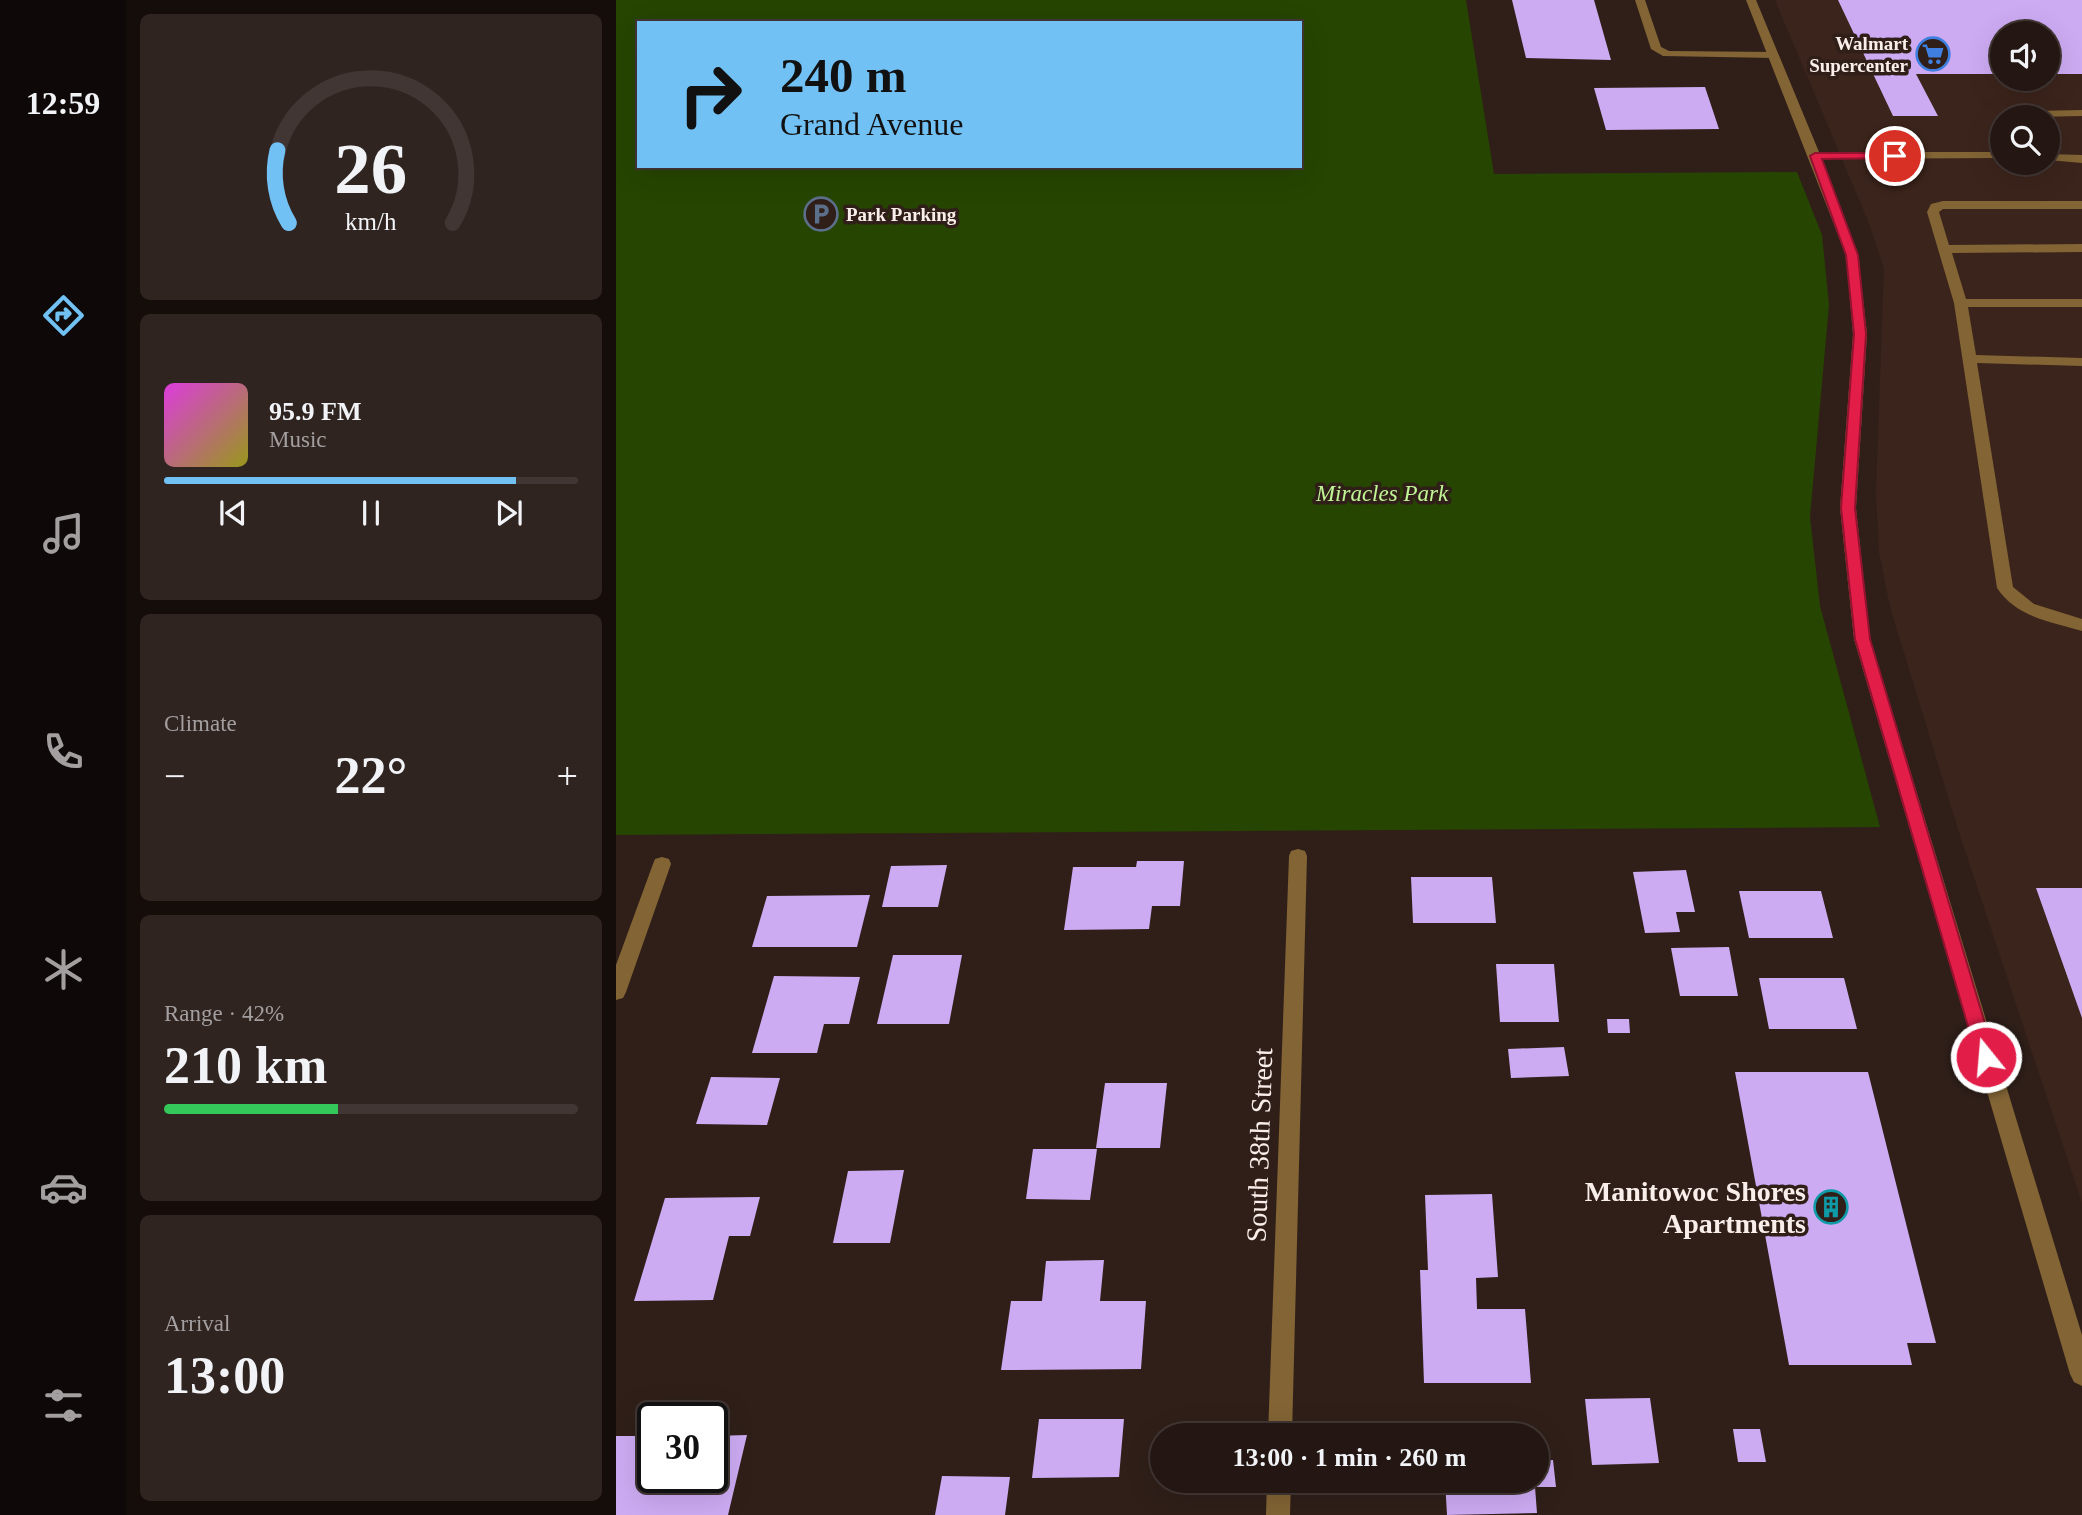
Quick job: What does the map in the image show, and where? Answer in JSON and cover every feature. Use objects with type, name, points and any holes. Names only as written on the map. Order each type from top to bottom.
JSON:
[{"type":"street","points":[[1640,0],[1656,49],[1667,54],[1774,55]]},
{"type":"street","points":[[1751,0],[1852,255],[1860,334],[1848,508],[1862,639],[2082,1374]]},
{"type":"street","points":[[2060,113],[2082,113]]},
{"type":"street","points":[[1815,156],[1990,155]]},
{"type":"street","points":[[2060,158],[2082,159]]},
{"type":"street","points":[[2082,205],[1943,205],[1935,207],[1933,212],[1961,303],[2005,588],[2010,598],[2022,605],[2082,625]]},
{"type":"street","points":[[1944,249],[2082,248]]},
{"type":"street","points":[[1961,303],[2082,303]]},
{"type":"street","points":[[1970,359],[2082,362]]},
{"type":"street","name":"South 38th Street","points":[[1280,1423],[1298,856]]},
{"type":"street","points":[[616,992],[662,864]]},
{"type":"street","points":[[1278,1515],[1279,1493]]},
{"type":"shaded area","points":[[1775,0],[2082,0],[2082,1203],[1957,826],[1890,607],[1879,552],[1876,492],[1884,268],[1868,221]]},
{"type":"green space","name":"Miracles Park","points":[[616,0],[1466,0],[1494,174],[1797,172],[1822,235],[1829,305],[1810,517],[1820,606],[1880,827],[616,835]]},
{"type":"building","points":[[1512,0],[1594,0],[1611,60],[1526,58]]},
{"type":"building","name":"Walmart Supercenter","points":[[1838,0],[2082,0],[2082,74],[2060,74],[2060,21],[1990,21],[1990,74],[1916,74],[1938,116],[1893,116]]},
{"type":"building","points":[[1705,87],[1719,129],[1606,130],[1594,88]]},
{"type":"building","points":[[1137,861],[1184,861],[1180,906],[1152,906],[1149,929],[1064,930],[1073,867],[1136,867]]},
{"type":"building","points":[[947,865],[938,907],[882,907],[891,866]]},
{"type":"building","points":[[1686,870],[1695,912],[1676,912],[1680,932],[1645,933],[1633,872]]},
{"type":"building","points":[[1411,877],[1492,877],[1496,923],[1413,923]]},
{"type":"building","points":[[2036,888],[2082,888],[2082,1018]]},
{"type":"building","points":[[1739,891],[1821,891],[1833,938],[1749,938]]},
{"type":"building","points":[[870,895],[857,947],[752,947],[767,896]]},
{"type":"building","points":[[1729,947],[1738,996],[1680,996],[1671,948]]},
{"type":"building","points":[[893,955],[962,955],[949,1024],[877,1024]]},
{"type":"building","points":[[1496,964],[1554,964],[1559,1022],[1500,1022]]},
{"type":"building","points":[[774,976],[860,977],[849,1024],[824,1024],[817,1053],[752,1053]]},
{"type":"building","points":[[1759,978],[1844,978],[1857,1029],[1769,1029]]},
{"type":"building","points":[[1607,1019],[1629,1019],[1630,1033],[1608,1033]]},
{"type":"building","points":[[1564,1047],[1569,1076],[1511,1078],[1508,1049]]},
{"type":"building","name":"Manitowoc Shores Apartments","points":[[1735,1072],[1868,1072],[1936,1343],[1907,1343],[1912,1365],[1789,1365]]},
{"type":"building","points":[[711,1077],[780,1078],[767,1125],[696,1124]]},
{"type":"building","points":[[1105,1083],[1167,1083],[1160,1148],[1096,1148]]},
{"type":"building","points":[[1033,1149],[1097,1149],[1090,1200],[1026,1199]]},
{"type":"building","points":[[904,1170],[890,1243],[833,1243],[848,1171]]},
{"type":"building","points":[[1492,1194],[1498,1277],[1476,1278],[1477,1309],[1525,1309],[1531,1383],[1424,1383],[1420,1270],[1428,1270],[1425,1195]]},
{"type":"building","points":[[760,1197],[750,1236],[729,1236],[713,1300],[634,1301],[665,1198]]},
{"type":"building","points":[[1104,1260],[1100,1301],[1146,1301],[1141,1369],[1001,1370],[1011,1301],[1042,1301],[1046,1261]]},
{"type":"building","points":[[1650,1398],[1659,1463],[1592,1465],[1585,1399]]},
{"type":"building","points":[[1039,1419],[1124,1419],[1119,1477],[1032,1478]]},
{"type":"building","points":[[1733,1429],[1760,1429],[1766,1462],[1738,1462]]},
{"type":"building","points":[[747,1435],[728,1515],[616,1515],[616,1436],[637,1436],[637,1493],[728,1493],[728,1436]]},
{"type":"building","points":[[1549,1460],[1553,1460],[1556,1487],[1549,1487]]},
{"type":"building","points":[[942,1476],[1010,1477],[1005,1515],[935,1515]]},
{"type":"building","points":[[1446,1493],[1535,1493],[1537,1513],[1447,1515]]},
{"type":"place","name":"Walmart Supercenter","points":[[1933,54]]},
{"type":"place","name":"Park Parking","points":[[821,214]]},
{"type":"place","name":"Manitowoc Shores Apartments","points":[[1831,1207]]},
{"type":"route","points":[[1895,156],[1815,156],[1852,255],[1860,334],[1848,508],[1862,639],[1986,1057]]}]
